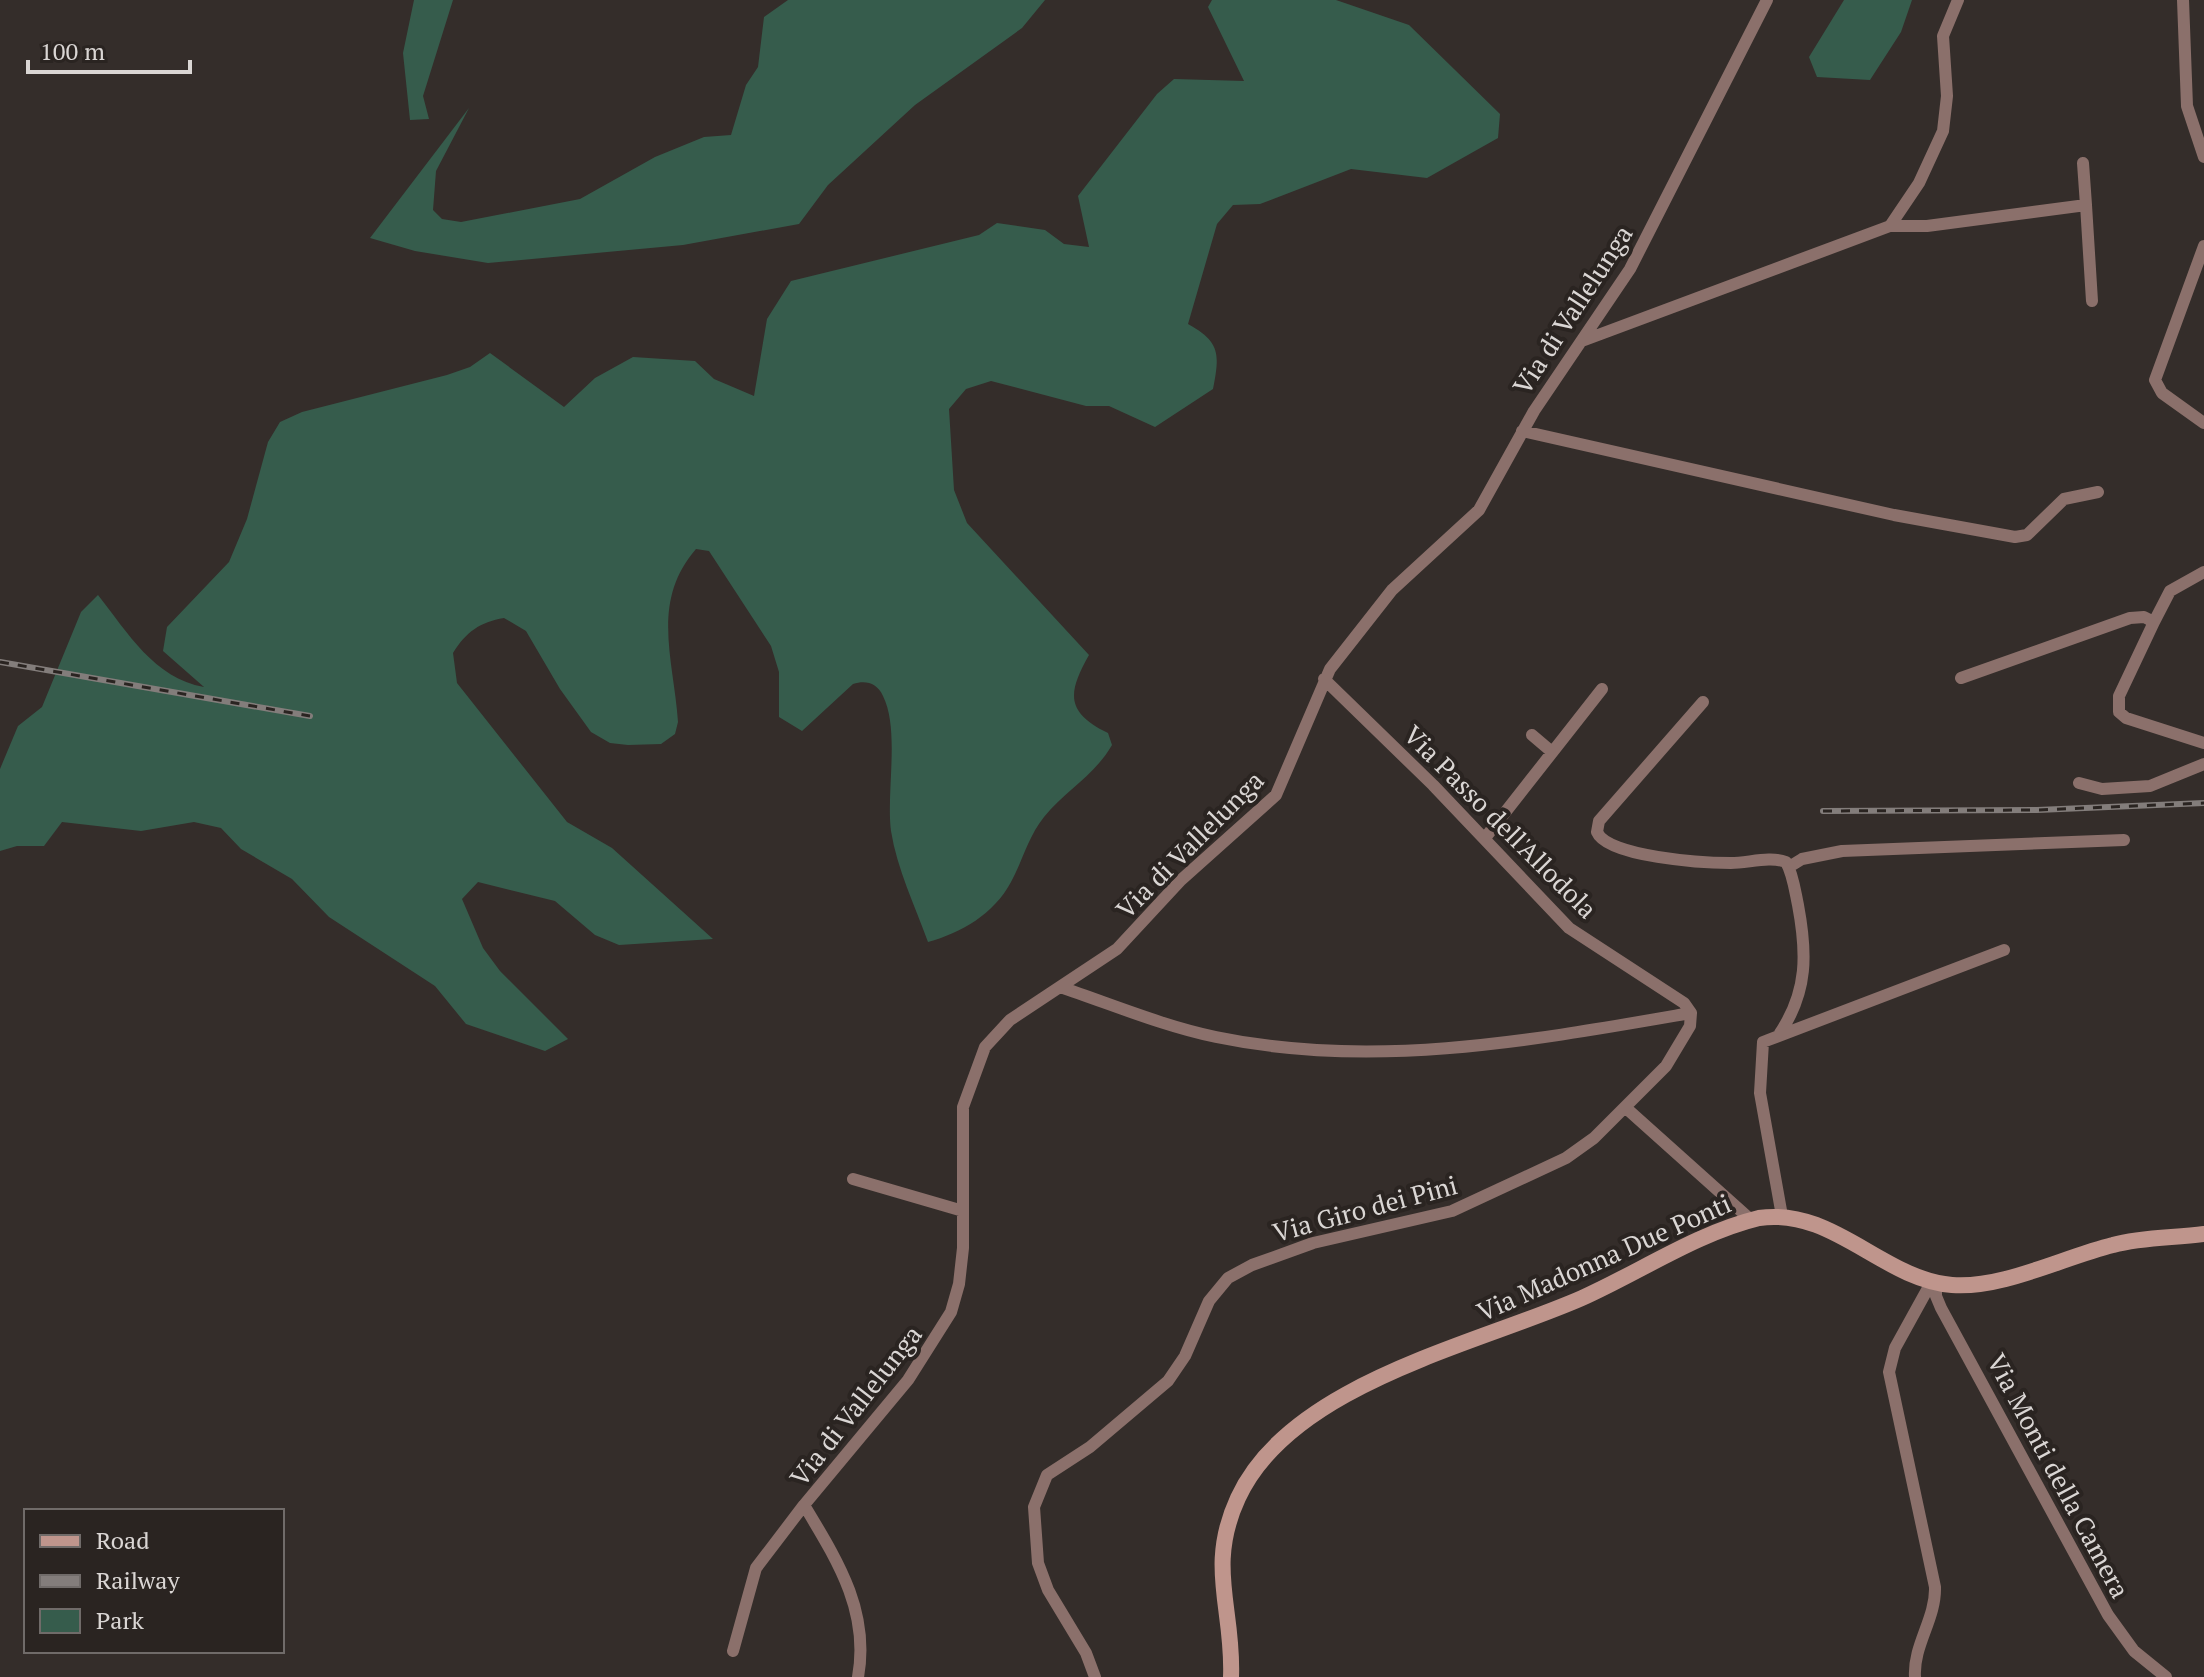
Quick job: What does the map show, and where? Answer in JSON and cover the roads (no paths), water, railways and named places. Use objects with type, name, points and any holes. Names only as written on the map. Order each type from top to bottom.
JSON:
[{"type":"main road","name":"Via Madonna Due Ponti","points":[[1231,1677],[1222,1594],[1223,1546],[1239,1495],[1277,1442],[1329,1406],[1385,1375],[1552,1311],[1751,1220],[1782,1216],[1810,1221],[1934,1282],[1980,1283],[2127,1241],[2204,1234]]},
{"type":"street","name":"Via di Vallelunga","points":[[858,1677],[861,1649],[856,1605],[834,1555],[804,1505],[874,1423],[940,1334],[958,1291],[963,1211],[961,1127],[964,1098],[974,1070],[997,1031],[1117,949],[1181,880],[1269,803],[1282,784],[1324,679],[1392,590],[1475,515],[1522,431],[1641,249],[1767,0]]},
{"type":"street","points":[[1890,226],[1923,176],[1943,131],[1947,96],[1943,36],[1958,0]]},
{"type":"street","points":[[2183,0],[2187,106],[2204,157]]},
{"type":"street","points":[[2083,163],[2092,301]]},
{"type":"street","points":[[1581,341],[1890,226],[1927,226],[2086,205]]},
{"type":"street","points":[[2204,246],[2155,380],[2167,397],[2204,423]]},
{"type":"street","points":[[1522,431],[1894,515],[2015,537],[2027,535],[2064,499],[2098,492]]},
{"type":"street","points":[[2204,572],[2170,591],[2119,696],[2119,712],[2126,718],[2204,743]]},
{"type":"street","points":[[1961,678],[2130,618],[2144,617],[2154,622]]},
{"type":"street","name":"Via Passo dell'Allodola","points":[[1324,679],[1577,934],[1684,1003],[1691,1013]]},
{"type":"street","points":[[1485,838],[1602,689]]},
{"type":"street","points":[[1703,702],[1599,821],[1598,835],[1610,846],[1665,857],[1732,863],[1781,860],[1789,867],[1803,931],[1805,969],[1799,999],[1780,1033]]},
{"type":"street","points":[[1532,735],[1552,752]]},
{"type":"street","points":[[2079,783],[2102,789],[2150,786],[2204,764]]},
{"type":"street","points":[[1789,867],[1802,859],[1842,851],[2124,840]]},
{"type":"street","points":[[1782,1216],[1759,1081],[1761,1045],[1768,1037],[2004,950]]},
{"type":"street","points":[[1060,987],[1214,1037],[1321,1049],[1488,1046],[1691,1013]]},
{"type":"street","name":"Via Giro dei Pini","points":[[1095,1677],[1086,1653],[1041,1575],[1033,1536],[1036,1497],[1047,1475],[1139,1408],[1172,1377],[1188,1351],[1209,1301],[1222,1283],[1252,1265],[1304,1246],[1432,1218],[1566,1158],[1594,1138],[1626,1108],[1671,1058],[1690,1026],[1691,1013]]},
{"type":"street","points":[[1626,1108],[1751,1220]]},
{"type":"street","points":[[853,1179],[963,1211]]},
{"type":"street","points":[[1915,1677],[1916,1656],[1933,1609],[1935,1587],[1890,1390],[1889,1372],[1899,1340],[1934,1282]]},
{"type":"street","name":"Via Monti della Camera","points":[[1934,1282],[1941,1308],[2108,1615],[2134,1651],[2166,1677]]},
{"type":"street","points":[[733,1651],[756,1568],[804,1505]]},
{"type":"railway","points":[[0,662],[310,716]]},
{"type":"railway","points":[[1823,811],[2037,810],[2204,803]]}]
